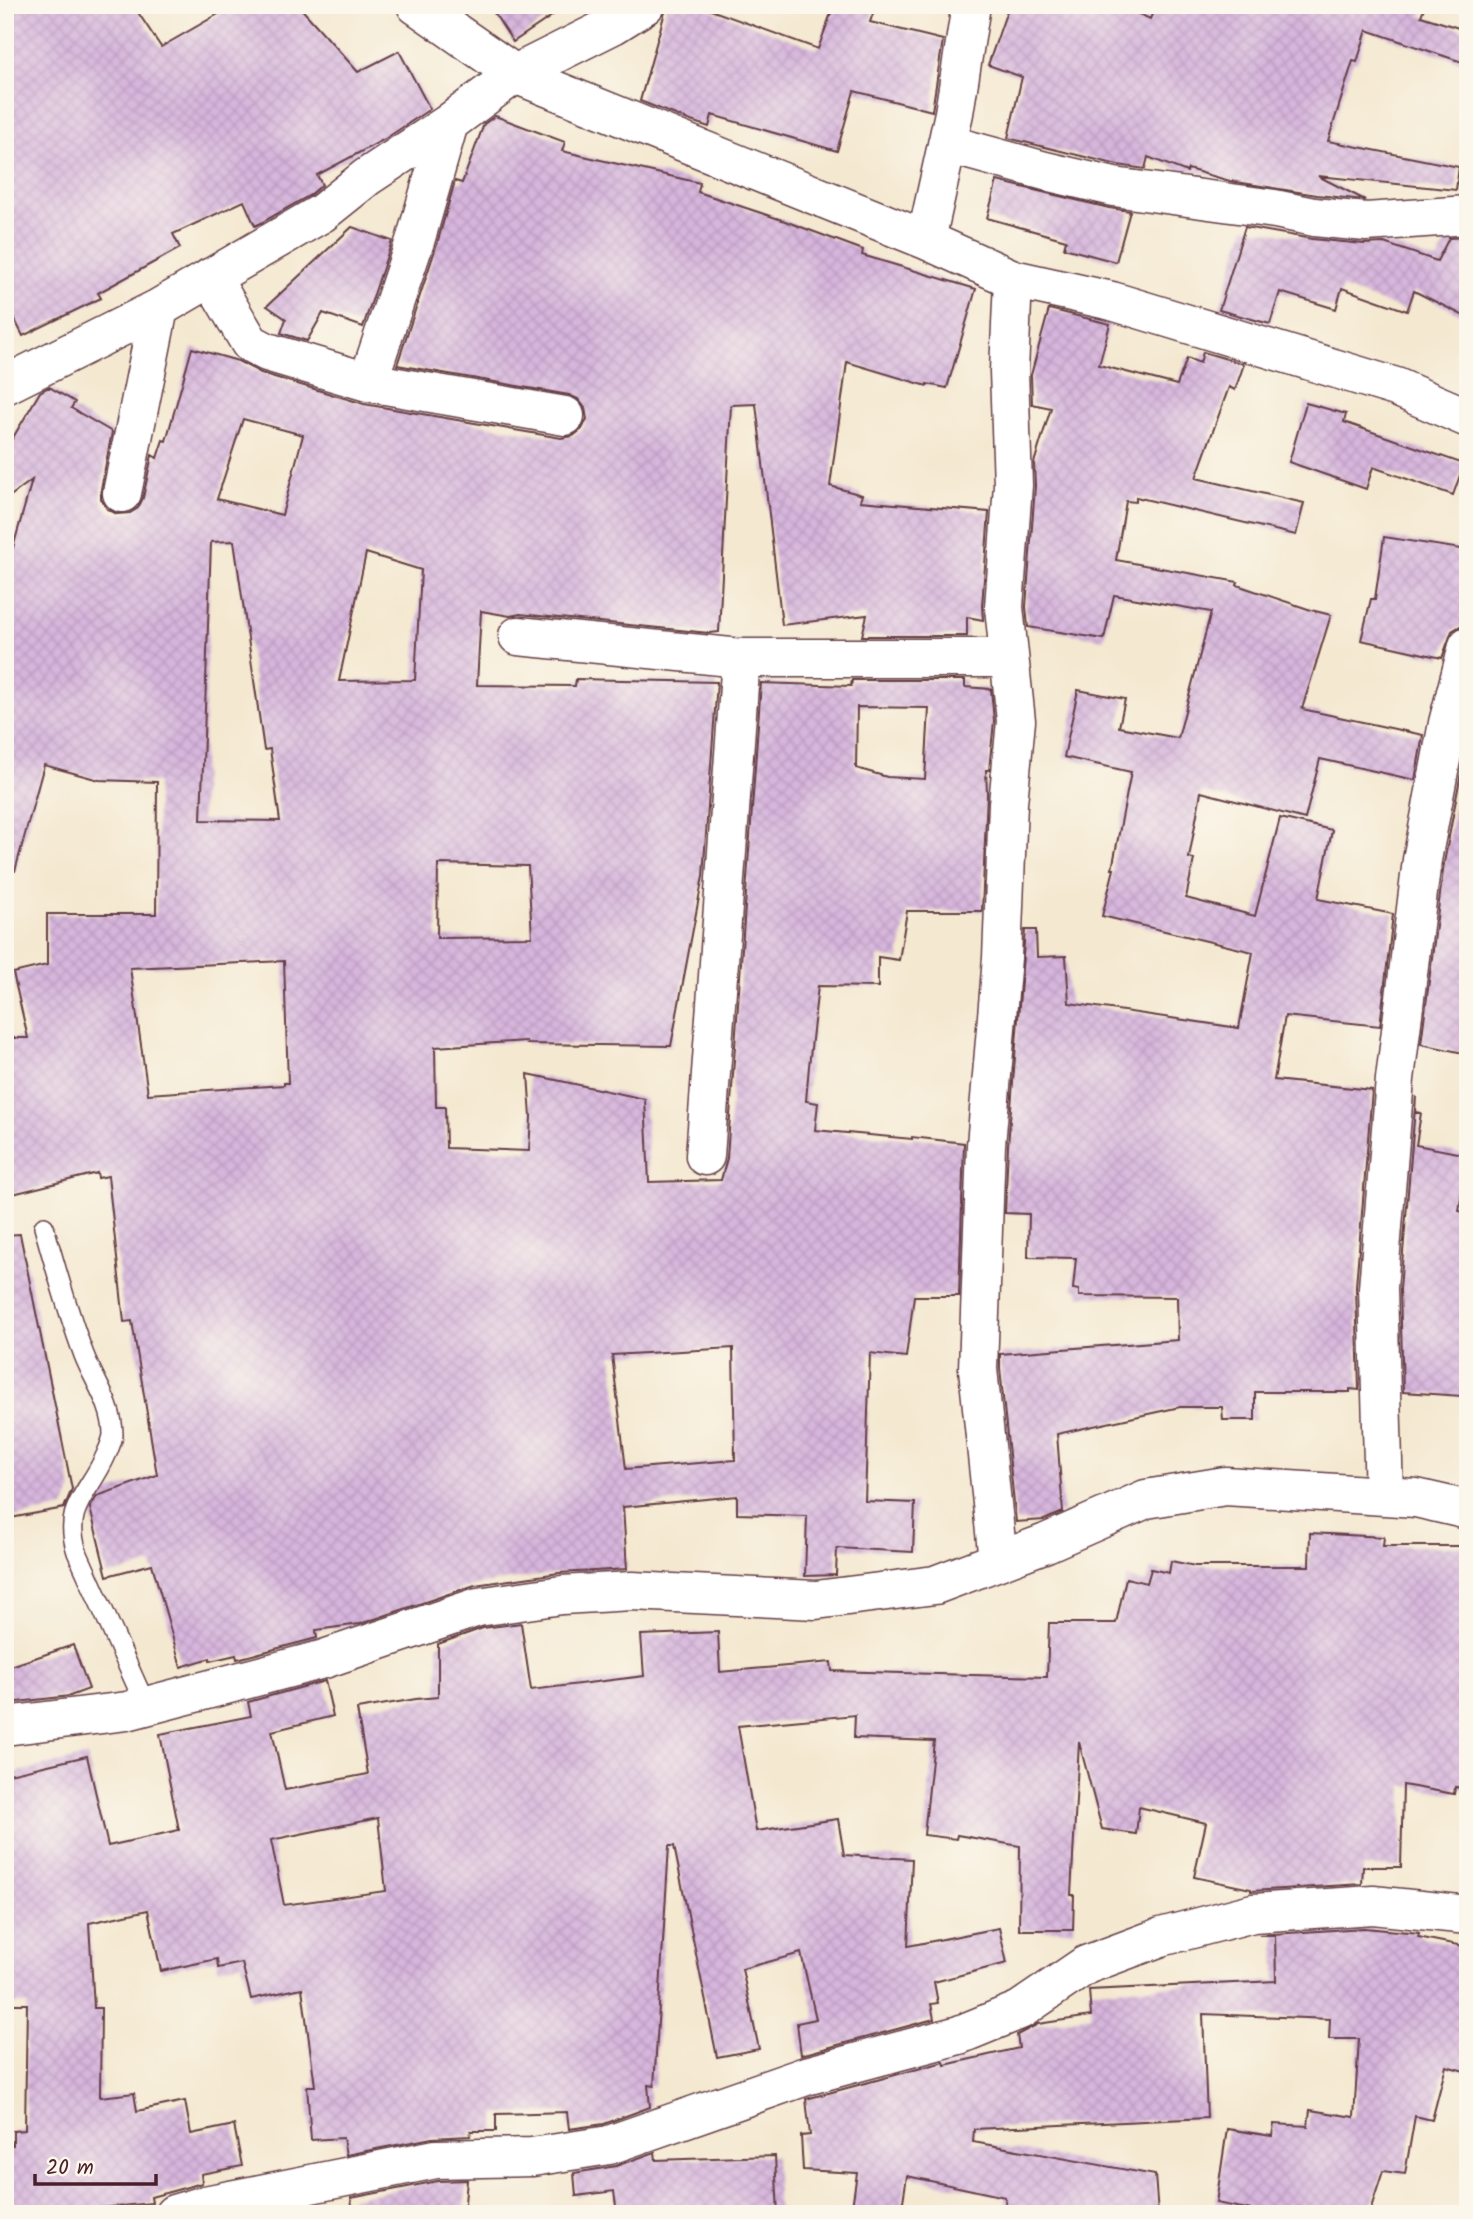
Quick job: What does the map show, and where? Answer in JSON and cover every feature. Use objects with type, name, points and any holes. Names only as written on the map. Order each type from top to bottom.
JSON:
[{"type":"street","points":[[416,5],[515,74],[926,240],[1013,279],[1112,301],[1383,383],[1468,418]]},
{"type":"street","points":[[5,385],[159,308],[322,213],[367,177],[449,123],[515,74],[645,5]]},
{"type":"street","points":[[926,240],[947,144],[971,5]]},
{"type":"street","points":[[368,382],[416,238],[449,123]]},
{"type":"street","points":[[947,144],[1114,187],[1275,209],[1314,217],[1366,222],[1468,215]]},
{"type":"street","points":[[211,277],[250,343],[267,352],[368,382],[565,415]]},
{"type":"street","points":[[998,1561],[978,1369],[986,1145],[1002,958],[1008,803],[1016,722],[1004,607],[1013,485],[1009,371],[1013,279]]},
{"type":"street","points":[[122,493],[159,308]]},
{"type":"street","points":[[518,636],[741,659],[1009,658]]},
{"type":"street","points":[[1384,1496],[1378,1288],[1395,1079],[1422,860],[1448,723],[1468,646]]},
{"type":"street","points":[[705,1156],[741,659]]},
{"type":"street","points":[[5,1726],[127,1711],[324,1659],[478,1607],[562,1595],[632,1591],[816,1600],[934,1585],[1046,1544],[1146,1499],[1225,1486],[1416,1498],[1468,1510]]},
{"type":"street","points":[[174,2214],[205,2205],[436,2159],[532,2157],[609,2145],[806,2076],[959,2035],[1020,2010],[1087,1965],[1161,1937],[1253,1913],[1373,1905],[1468,1915]]},
{"type":"lane","points":[[44,1227],[78,1339],[105,1398],[112,1421],[113,1438],[99,1471],[75,1511],[71,1535],[76,1552],[146,1706]]},
{"type":"building","points":[[5,5],[133,5],[161,47],[234,5],[298,5],[358,72],[399,51],[430,109],[385,139],[317,175],[322,185],[310,195],[259,224],[255,226],[244,201],[173,234],[180,248],[98,293],[101,298],[23,336],[5,300]]},
{"type":"building","points":[[489,5],[568,5],[513,42]]},
{"type":"building","points":[[667,5],[697,5],[818,49],[834,5],[876,5],[870,22],[943,40],[932,111],[854,91],[837,151],[712,115],[709,127],[640,101]]},
{"type":"building","points":[[1009,5],[1119,5],[1150,19],[1156,5],[1425,5],[1421,16],[1468,31],[1468,64],[1367,30],[1357,62],[1353,61],[1328,141],[1459,167],[1456,190],[1318,176],[1365,200],[1317,195],[1230,181],[1188,169],[1187,172],[1148,157],[1145,169],[1008,138],[1022,77],[988,65]]},
{"type":"building","points":[[495,116],[565,142],[562,151],[700,183],[698,192],[863,250],[862,255],[976,289],[947,388],[927,386],[847,362],[830,486],[862,495],[860,501],[989,512],[983,620],[967,617],[967,636],[862,636],[867,615],[782,625],[756,404],[731,405],[719,632],[520,614],[510,616],[481,611],[477,685],[575,686],[576,679],[717,682],[703,876],[671,1046],[527,1044],[526,1041],[435,1047],[436,1107],[445,1107],[446,1148],[529,1151],[531,1117],[528,1074],[645,1099],[649,1182],[721,1180],[727,1158],[761,683],[851,686],[852,680],[965,680],[965,687],[991,689],[994,721],[989,770],[986,770],[982,911],[907,911],[899,960],[878,957],[878,987],[818,986],[809,1066],[806,1101],[818,1103],[815,1130],[964,1143],[959,1296],[914,1296],[906,1357],[870,1353],[865,1501],[915,1503],[913,1552],[837,1548],[836,1575],[805,1576],[807,1516],[737,1514],[737,1496],[623,1507],[627,1569],[559,1573],[475,1585],[360,1624],[316,1630],[317,1638],[237,1659],[236,1655],[210,1661],[210,1658],[181,1667],[152,1564],[107,1576],[90,1508],[97,1496],[157,1475],[132,1321],[124,1322],[108,1176],[98,1178],[97,1173],[5,1196],[5,1038],[28,1038],[13,973],[47,965],[47,914],[156,914],[157,782],[99,780],[44,765],[15,871],[5,870],[5,576],[32,480],[5,500],[5,451],[40,392],[49,387],[75,402],[71,408],[112,432],[101,499],[107,509],[117,514],[130,513],[138,508],[143,498],[152,455],[157,458],[163,440],[166,441],[192,348],[238,361],[261,373],[364,404],[561,438],[573,436],[582,429],[587,419],[585,408],[578,399],[569,395],[397,365],[455,181],[462,183],[484,124]],"holes":[[[243,419],[303,435],[282,515],[217,499]],[[234,541],[264,750],[270,749],[280,821],[201,820],[211,542]],[[366,553],[421,570],[415,680],[339,681]],[[857,707],[929,708],[925,779],[887,777],[856,768]],[[438,864],[528,866],[532,937],[437,938]],[[284,961],[288,1083],[148,1094],[130,968]],[[733,1348],[735,1460],[626,1469],[612,1355]]]},
{"type":"building","points":[[997,181],[1130,211],[1116,262],[1064,248],[1066,240],[987,218]]},
{"type":"building","points":[[352,227],[392,241],[363,327],[323,313],[307,341],[281,333],[286,319],[267,306]]},
{"type":"building","points":[[1245,227],[1312,239],[1364,244],[1384,243],[1437,261],[1449,238],[1468,237],[1468,318],[1414,291],[1407,311],[1342,288],[1336,309],[1280,292],[1270,324],[1219,310]]},
{"type":"building","points":[[1049,309],[1110,324],[1099,365],[1177,385],[1187,358],[1200,363],[1203,352],[1244,364],[1235,390],[1229,387],[1196,478],[1304,503],[1296,535],[1136,497],[1136,502],[1126,501],[1116,560],[1238,582],[1237,585],[1331,615],[1302,709],[1423,735],[1415,780],[1320,759],[1305,819],[1201,792],[1189,858],[1194,859],[1186,898],[1255,916],[1280,818],[1332,830],[1318,899],[1393,914],[1380,1026],[1285,1016],[1274,1080],[1372,1090],[1356,1286],[1359,1390],[1255,1392],[1255,1420],[1223,1420],[1222,1407],[1180,1407],[1057,1434],[1063,1512],[1044,1520],[1016,1522],[1000,1354],[1178,1340],[1177,1297],[1079,1296],[1079,1290],[1073,1289],[1076,1258],[1028,1257],[1029,1214],[1005,1213],[1025,930],[1036,930],[1037,957],[1066,956],[1069,1003],[1239,1028],[1253,952],[1102,916],[1114,869],[1131,772],[1064,757],[1078,690],[1125,699],[1119,727],[1178,738],[1211,612],[1114,595],[1104,639],[1028,627],[1026,607],[1035,486],[1034,463],[1051,408],[1032,404],[1031,375]]},
{"type":"building","points":[[1306,403],[1346,414],[1344,422],[1464,464],[1453,495],[1373,467],[1366,489],[1289,462]]},
{"type":"building","points":[[1384,537],[1468,550],[1468,625],[1462,625],[1452,631],[1442,658],[1361,640],[1371,599],[1375,599]]},
{"type":"building","points":[[1468,736],[1468,1054],[1421,1044],[1444,863]]},
{"type":"building","points":[[1416,1096],[1415,1112],[1421,1113],[1416,1145],[1468,1155],[1459,1211],[1468,1213],[1468,1284],[1462,1396],[1403,1392],[1400,1289]]},
{"type":"building","points":[[20,1234],[72,1489],[64,1508],[5,1519],[5,1235]]},
{"type":"building","points":[[1310,1533],[1384,1537],[1383,1546],[1468,1546],[1468,1789],[1455,1787],[1454,1794],[1403,1785],[1401,1867],[1363,1867],[1362,1884],[1251,1891],[1194,1877],[1206,1823],[1139,1807],[1136,1834],[1102,1829],[1079,1742],[1071,1895],[1074,1895],[1073,1930],[1019,1930],[1020,1846],[957,1835],[956,1839],[924,1835],[934,1741],[854,1738],[855,1715],[738,1726],[756,1831],[838,1819],[844,1855],[912,1859],[908,1946],[999,1928],[1007,1963],[934,1982],[938,2003],[931,2004],[934,2019],[801,2055],[797,2023],[816,2019],[801,1953],[742,1969],[759,2049],[717,2057],[674,1846],[669,1846],[654,2086],[648,2085],[650,2107],[604,2124],[569,2129],[567,2112],[496,2114],[496,2131],[471,2131],[470,2136],[432,2138],[346,2155],[343,2138],[311,2140],[307,2086],[315,2086],[302,1988],[251,1999],[242,1963],[218,1968],[217,1959],[161,1971],[148,1910],[89,1923],[94,2008],[101,2008],[100,2097],[134,2093],[137,2111],[185,2101],[191,2134],[234,2125],[242,2166],[201,2174],[202,2183],[151,2197],[152,2203],[90,2209],[91,2214],[5,2214],[5,2144],[13,2145],[13,2131],[25,2130],[27,2004],[5,2004],[5,1775],[87,1756],[108,1846],[179,1830],[160,1734],[251,1716],[248,1702],[325,1681],[333,1716],[272,1731],[285,1790],[368,1774],[357,1709],[438,1697],[438,1644],[483,1628],[521,1623],[531,1690],[644,1676],[641,1635],[718,1632],[720,1672],[831,1662],[832,1671],[1047,1677],[1049,1623],[1116,1623],[1126,1578],[1147,1583],[1151,1569],[1169,1573],[1171,1561],[1195,1566],[1309,1566]],"holes":[[[378,1818],[386,1891],[284,1905],[271,1840]]]},
{"type":"building","points":[[73,1645],[89,1689],[70,1696],[9,1703],[5,1693],[5,1668]]},
{"type":"building","points":[[1364,1928],[1419,1933],[1418,1937],[1468,1947],[1468,2072],[1446,2066],[1432,2120],[1415,2116],[1405,2174],[1383,2171],[1369,2214],[1272,2214],[1216,2203],[1227,2129],[1272,2136],[1274,2124],[1308,2126],[1310,2110],[1354,2117],[1359,2039],[1329,2039],[1330,2019],[1203,2014],[1207,2118],[974,2129],[973,2142],[1155,2175],[1158,2214],[1006,2214],[1005,2197],[907,2176],[901,2214],[851,2214],[857,2173],[803,2170],[801,2136],[810,2135],[806,2099],[944,2062],[945,2065],[1019,2048],[1017,2035],[1038,2024],[1091,2016],[1089,1990],[1276,1981],[1275,1935],[1259,1935]]},
{"type":"building","points":[[655,2152],[656,2160],[775,2156],[778,2214],[617,2214],[614,2191],[576,2196],[574,2173],[616,2166]]},
{"type":"building","points":[[467,2180],[464,2214],[353,2214],[351,2198],[438,2181]]}]
